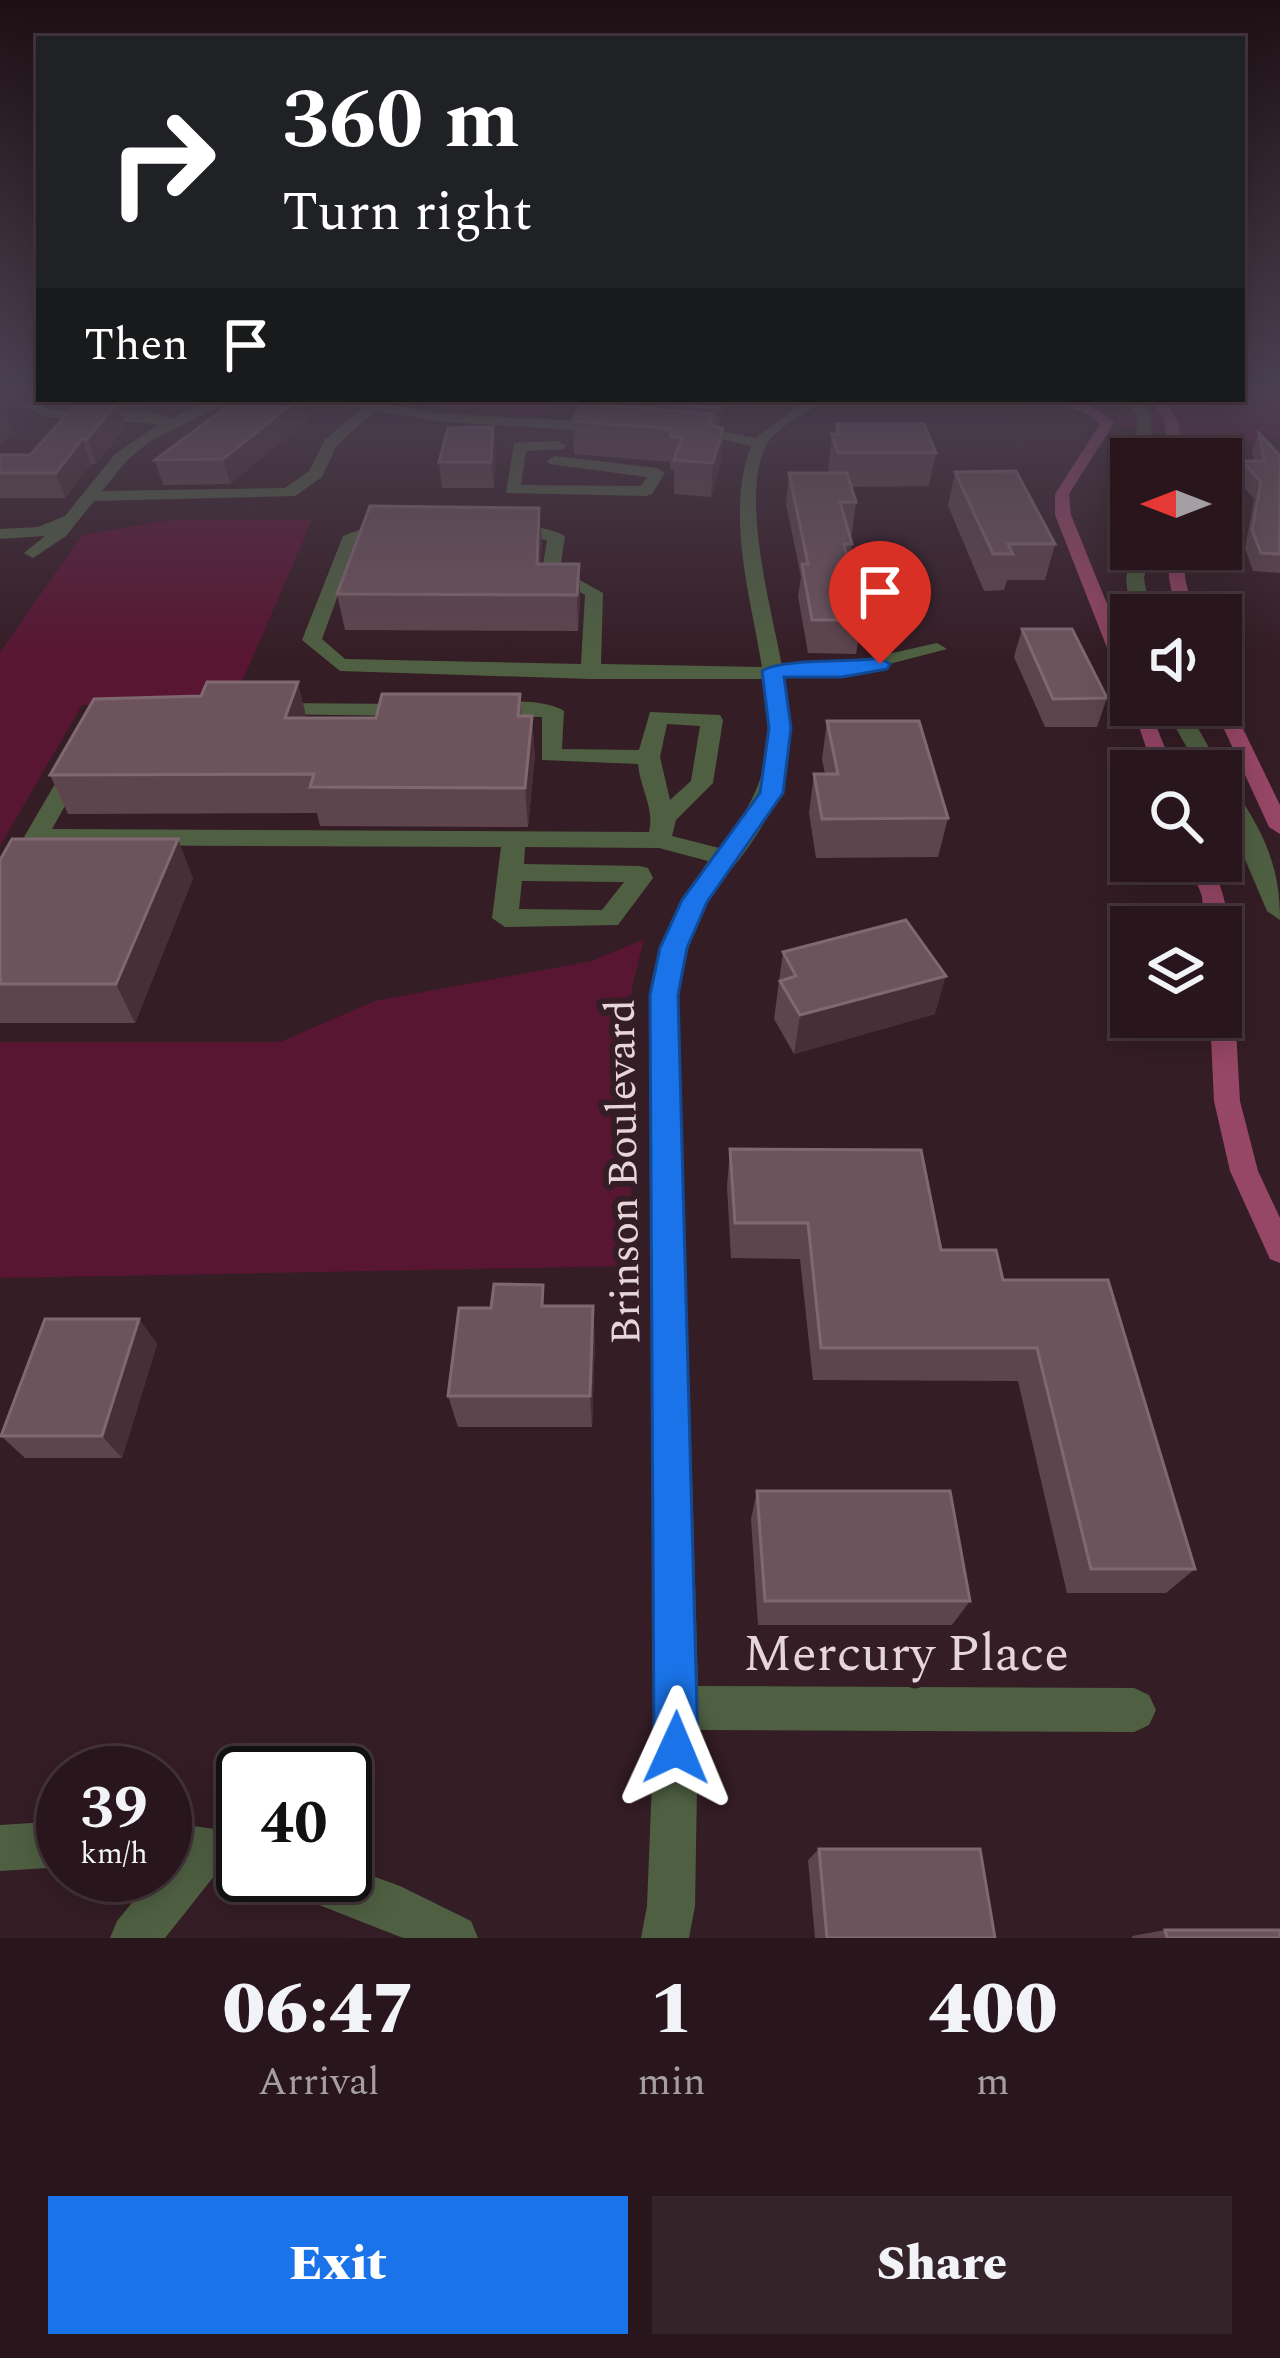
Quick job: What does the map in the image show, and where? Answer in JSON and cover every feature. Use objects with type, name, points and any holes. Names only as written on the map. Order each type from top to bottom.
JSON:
[{"type":"street","points":[[33,553],[61,537],[107,476]]},
{"type":"street","points":[[0,534],[56,526],[90,498],[289,493],[313,476]]},
{"type":"street","points":[[514,476],[512,490],[646,491],[655,476]]},
{"type":"street","points":[[551,490],[553,476]]},
{"type":"street","name":"Brinson Boulevard","points":[[665,1938],[671,1906],[677,1708],[664,995],[674,948],[695,900],[757,820],[772,793],[778,766],[780,728],[747,487],[750,476]]},
{"type":"street","points":[[413,531],[371,530],[349,540],[312,640],[340,665],[568,667],[591,673],[842,670],[937,649]]},
{"type":"street","points":[[477,531],[541,531],[556,536],[551,571],[594,593],[591,673]]},
{"type":"street","points":[[240,709],[425,710]]},
{"type":"street","points":[[472,710],[553,711],[550,755],[649,757]]},
{"type":"street","points":[[658,717],[715,722],[702,783],[662,829],[649,757],[658,717]]},
{"type":"street","points":[[86,748],[36,837],[514,838],[662,829],[727,858]]},
{"type":"street","points":[[1242,818],[1280,911]]},
{"type":"street","points":[[509,872],[639,874],[641,878],[609,919],[505,918],[509,872],[514,838]]},
{"type":"street","name":"Mercury Place","points":[[677,1708],[1134,1710]]},
{"type":"street","points":[[0,1848],[36,1846]]},
{"type":"street","points":[[134,1938],[204,1851]]},
{"type":"street","points":[[372,1900],[454,1938]]},
{"type":"shaded area","points":[[170,520],[312,520],[232,705],[82,705],[0,846],[0,652],[82,535]]},
{"type":"shaded area","points":[[644,939],[632,988],[631,1266],[0,1278],[0,1042],[280,1042],[375,1001],[592,961]]},
{"type":"building","points":[[790,476],[848,476],[856,502],[840,502],[852,544],[844,544],[862,620],[812,620],[802,564],[808,564]]},
{"type":"building","points":[[957,476],[1019,476],[1055,544],[1008,544],[1013,554],[993,554]]},
{"type":"building","points":[[1256,476],[1280,476],[1280,554],[1261,553],[1252,530],[1261,482]]},
{"type":"building","points":[[370,506],[539,508],[537,564],[579,564],[577,595],[337,594]]},
{"type":"building","points":[[1022,629],[1072,629],[1107,698],[1053,699]]},
{"type":"building","points":[[207,682],[298,682],[285,718],[376,718],[382,694],[520,694],[518,716],[532,716],[525,788],[310,787],[314,774],[50,775],[94,699],[201,696]]},
{"type":"building","points":[[827,721],[919,721],[948,818],[822,819],[814,774],[838,774]]},
{"type":"building","points":[[12,839],[178,839],[116,984],[0,984],[0,860]]},
{"type":"building","points":[[906,920],[946,976],[800,1015],[780,981],[796,976],[783,952]]},
{"type":"building","points":[[730,1149],[921,1150],[941,1250],[996,1250],[1003,1280],[1108,1280],[1195,1569],[1091,1569],[1037,1348],[821,1348],[808,1223],[735,1223]]},
{"type":"building","points":[[494,1284],[543,1285],[542,1306],[593,1306],[590,1396],[448,1396],[459,1308],[491,1308]]},
{"type":"building","points":[[45,1319],[139,1319],[102,1436],[1,1436]]},
{"type":"building","points":[[757,1491],[950,1491],[970,1601],[765,1601]]},
{"type":"building","points":[[819,1849],[980,1849],[995,1938],[827,1938]]},
{"type":"building","points":[[1165,1930],[1280,1930],[1280,1938],[1167,1938]]},
{"type":"waterway","points":[[1073,476],[1062,494],[1063,515],[1110,633]]},
{"type":"waterway","points":[[1177,570],[1180,594]]},
{"type":"waterway","points":[[1147,726],[1156,750]]},
{"type":"waterway","points":[[1232,726],[1280,827]]},
{"type":"waterway","points":[[1207,882],[1214,906]]},
{"type":"waterway","points":[[1224,1038],[1227,1101],[1244,1171],[1280,1250]]},
{"type":"route","points":[[676,1748],[664,995],[674,948],[695,900],[772,793],[780,728],[772,671],[880,664]]}]
